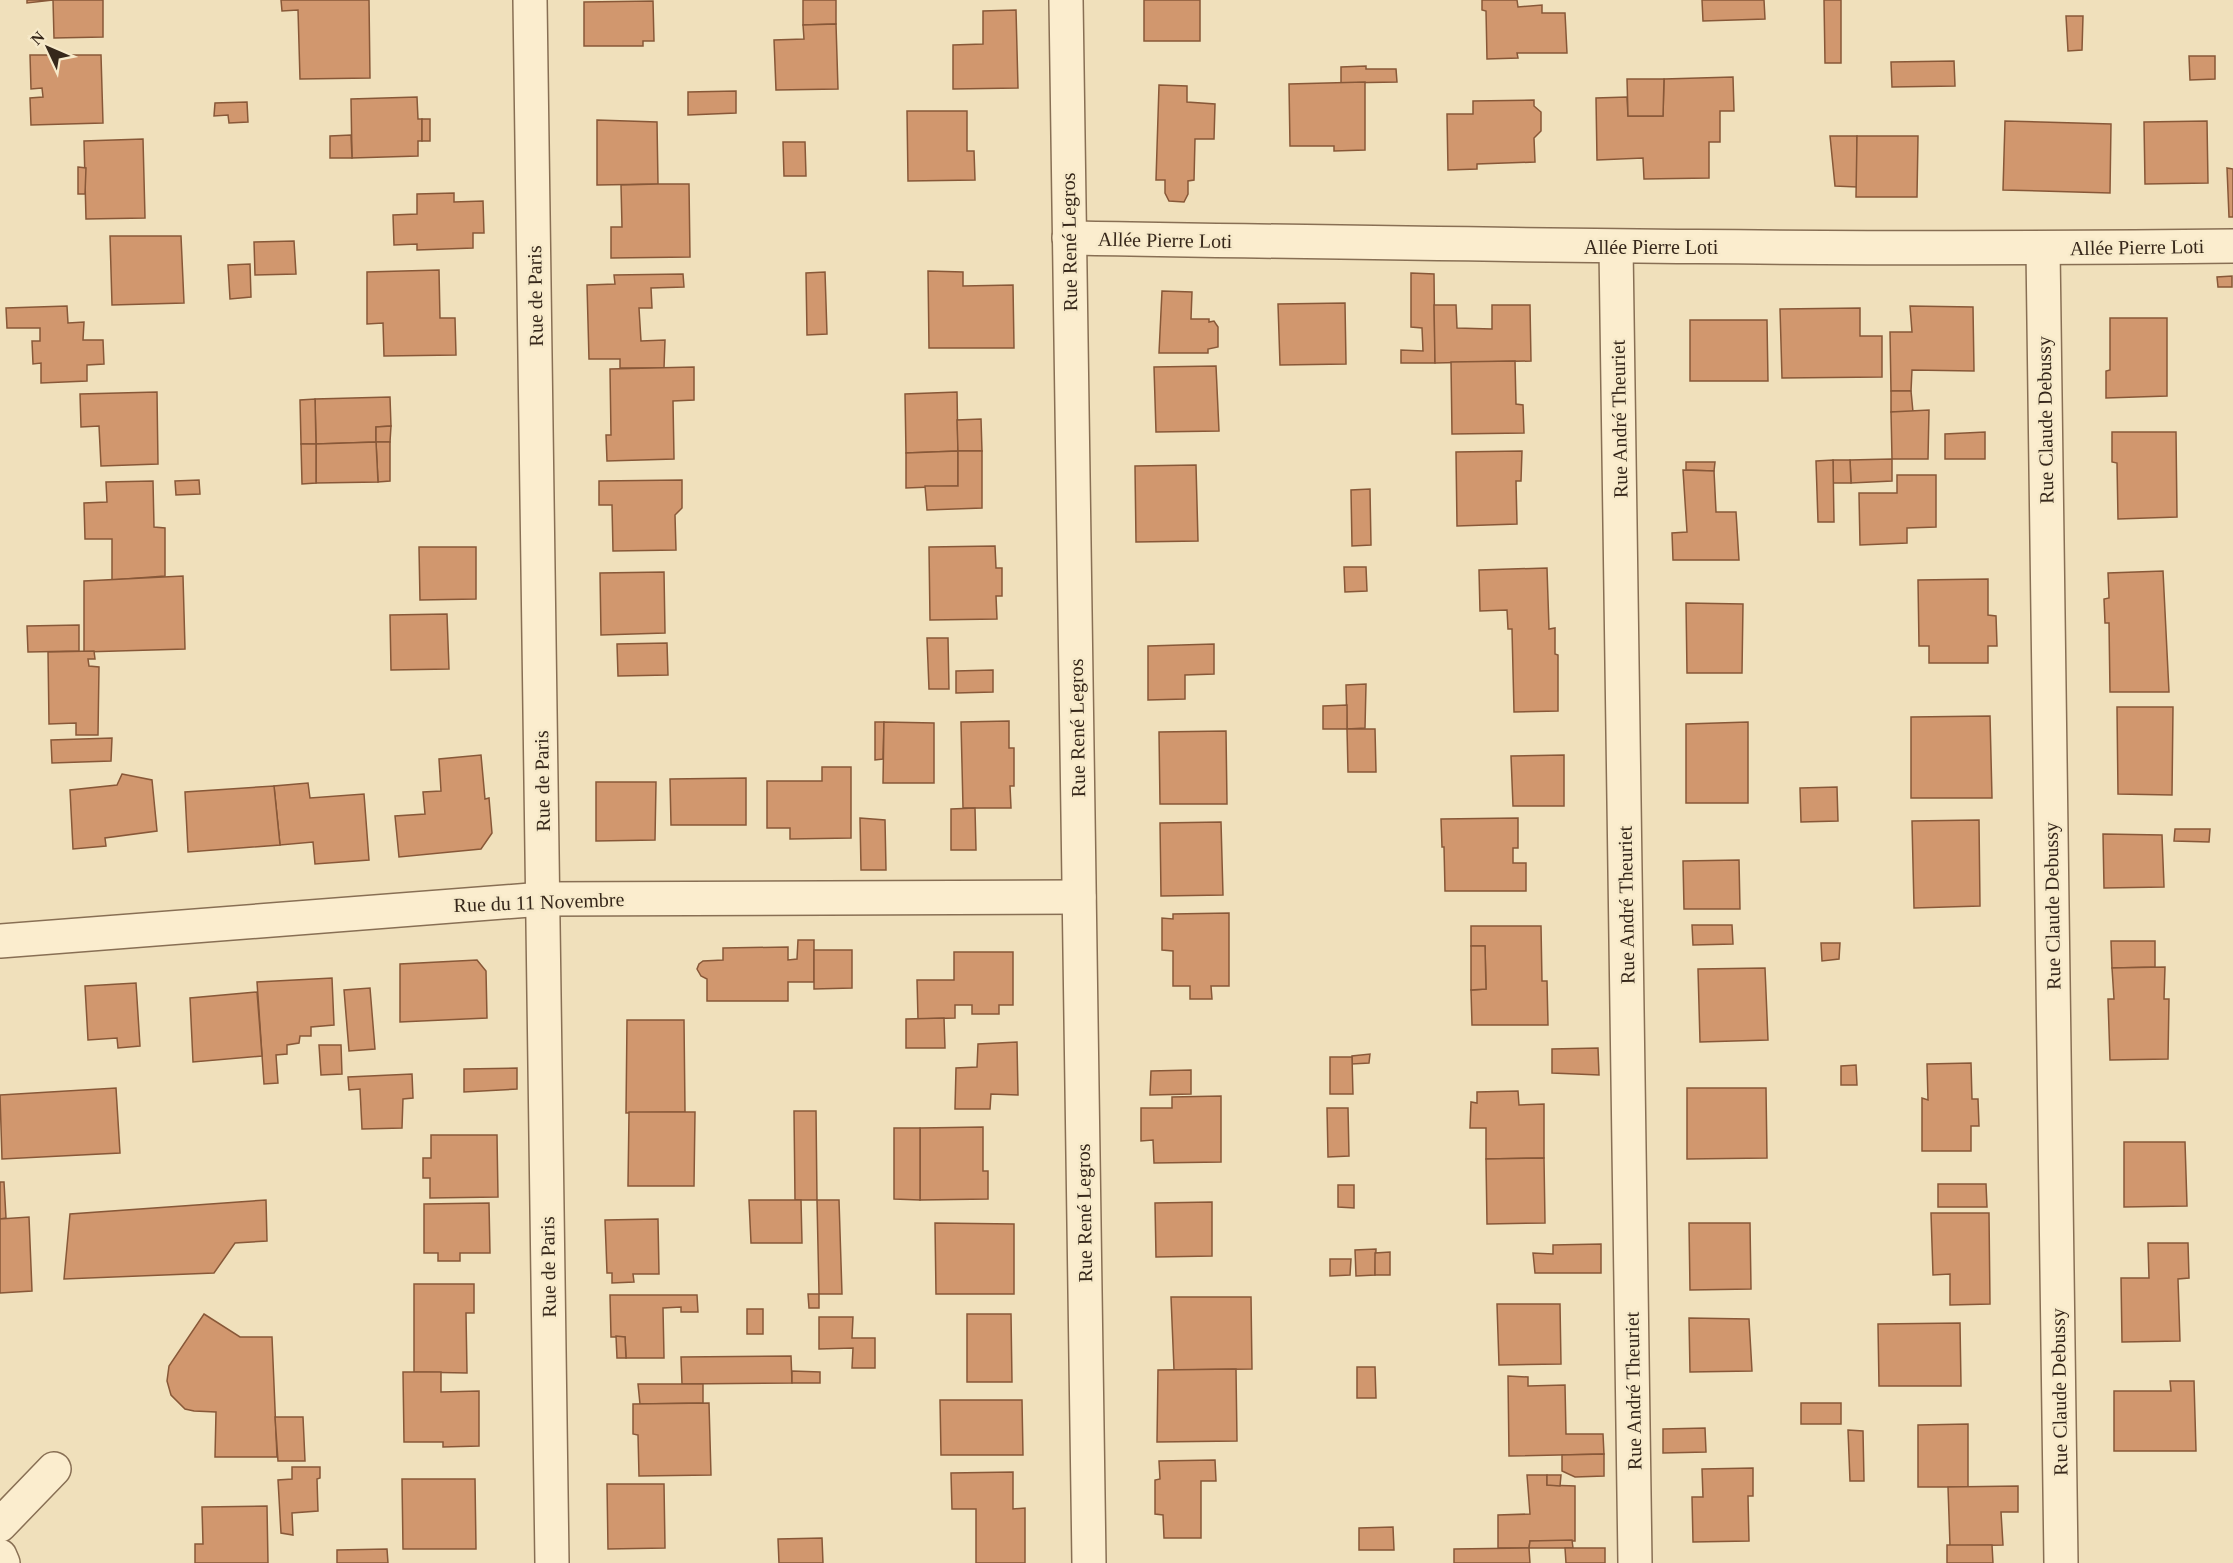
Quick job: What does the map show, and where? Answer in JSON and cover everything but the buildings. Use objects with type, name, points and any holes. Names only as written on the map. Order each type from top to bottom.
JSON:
[{"type":"street","name":"Rue de Paris","points":[[530,0],[552,1563]]},
{"type":"street","name":"Rue René Legros","points":[[1066,0],[1089,1563]]},
{"type":"street","name":"Allée Pierre Loti","points":[[1069,238],[1616,247],[2043,249],[2233,246]]},
{"type":"street","name":"Rue André Theuriet","points":[[1616,247],[1635,1563]]},
{"type":"street","name":"Rue Claude Debussy","points":[[2043,249],[2061,1563]]},
{"type":"street","name":"Rue du 11 Novembre","points":[[0,940],[543,898],[1079,897]]},
{"type":"street","points":[[0,1525],[54,1469]]},
{"type":"street","points":[[0,1556],[3,1563]]}]
